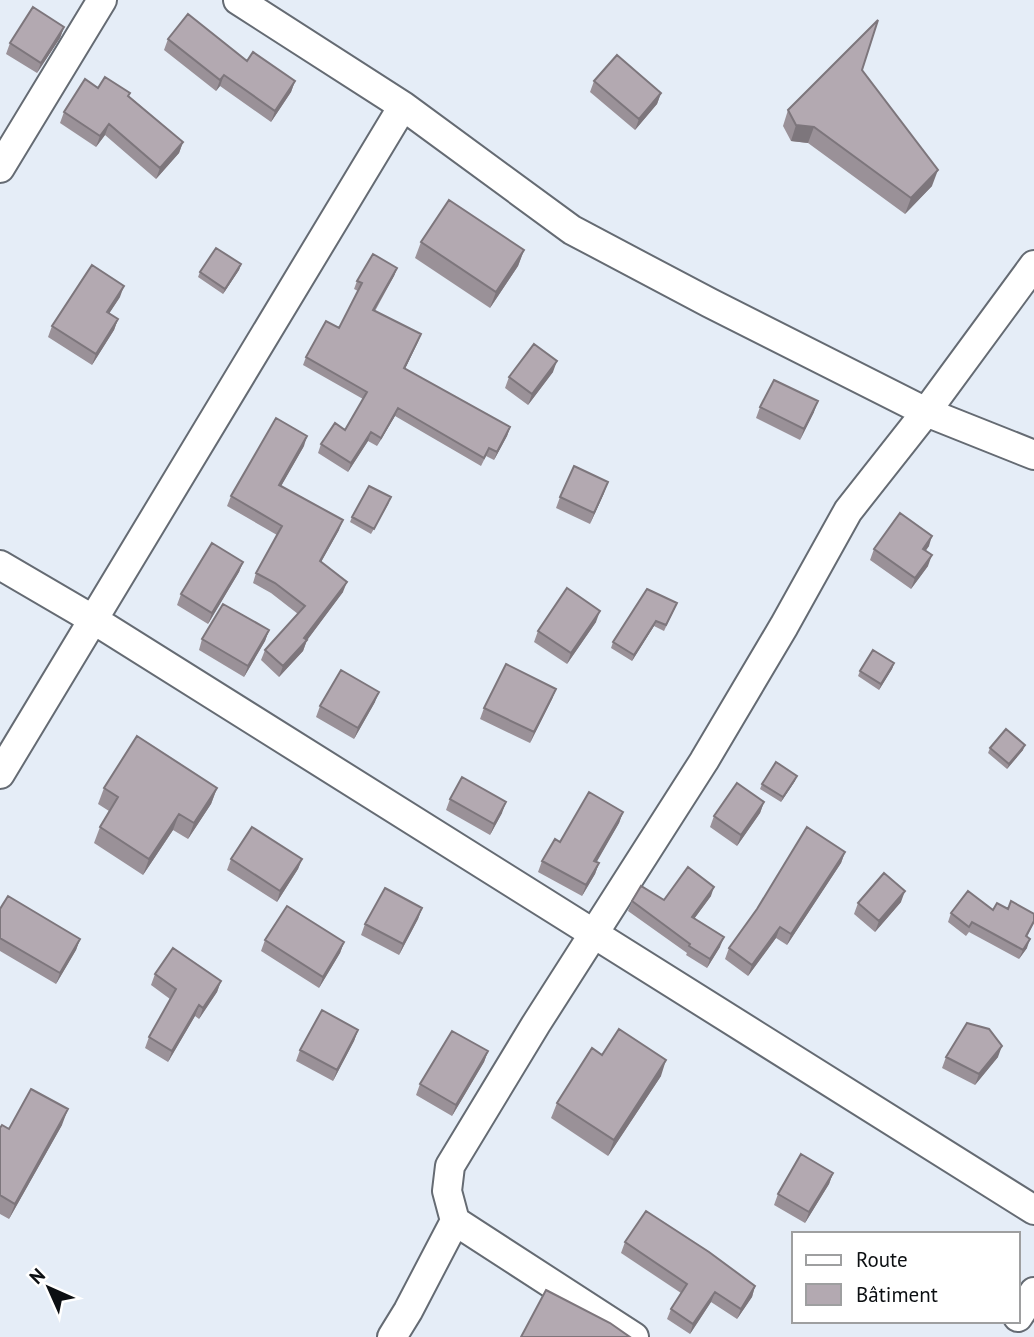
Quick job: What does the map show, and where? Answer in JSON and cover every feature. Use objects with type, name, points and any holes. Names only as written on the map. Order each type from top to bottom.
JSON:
[{"type":"street","points":[[0,168],[102,0]]},
{"type":"street","points":[[238,0],[403,106],[572,230],[926,412],[1034,455]]},
{"type":"street","points":[[0,774],[403,106]]},
{"type":"street","points":[[634,1337],[455,1220],[447,1191],[450,1166],[593,934],[704,761],[848,511],[926,412],[1034,265]]},
{"type":"street","points":[[0,565],[94,620],[1034,1210]]},
{"type":"street","points":[[393,1337],[455,1220]]},
{"type":"street","points":[[1020,1314],[1034,1292]]},
{"type":"building","points":[[33,7],[64,27],[41,63],[10,43]]},
{"type":"building","points":[[188,14],[247,61],[253,52],[295,81],[275,111],[224,75],[220,80],[168,39]]},
{"type":"building","points":[[878,20],[862,70],[938,170],[911,198],[814,127],[796,125],[788,110]]},
{"type":"building","points":[[617,55],[661,93],[639,119],[594,81]]},
{"type":"building","points":[[105,77],[130,93],[128,96],[183,142],[160,168],[109,124],[100,136],[64,112],[85,79],[98,88]]},
{"type":"building","points":[[449,200],[524,250],[496,292],[421,242]]},
{"type":"building","points":[[216,248],[241,264],[225,289],[200,272]]},
{"type":"building","points":[[373,254],[397,268],[373,310],[421,334],[404,368],[510,427],[497,452],[489,448],[484,458],[398,408],[381,438],[371,432],[351,463],[321,444],[335,423],[345,430],[367,392],[306,357],[326,321],[339,328],[362,283],[357,281]]},
{"type":"building","points":[[92,265],[124,286],[107,312],[118,319],[96,354],[52,326]]},
{"type":"building","points":[[534,344],[557,361],[532,394],[509,377]]},
{"type":"building","points":[[774,380],[818,401],[804,429],[760,407]]},
{"type":"building","points":[[276,418],[307,436],[279,485],[343,520],[320,561],[347,582],[304,638],[307,640],[283,666],[265,650],[305,606],[275,583],[256,573],[282,526],[231,496]]},
{"type":"building","points":[[574,466],[608,482],[594,513],[560,497]]},
{"type":"building","points":[[369,486],[391,497],[374,529],[352,517]]},
{"type":"building","points":[[900,513],[932,536],[923,549],[932,555],[915,578],[874,549]]},
{"type":"building","points":[[212,543],[243,562],[212,613],[181,594]]},
{"type":"building","points":[[567,588],[600,611],[571,653],[538,631]]},
{"type":"building","points":[[647,589],[677,603],[666,625],[656,621],[634,655],[613,642]]},
{"type":"building","points":[[223,604],[269,630],[248,666],[202,639]]},
{"type":"building","points":[[873,650],[894,663],[881,684],[860,671]]},
{"type":"building","points":[[506,664],[556,689],[534,732],[484,708]]},
{"type":"building","points":[[341,670],[379,692],[358,728],[320,706]]},
{"type":"building","points":[[1006,729],[1025,745],[1009,764],[990,748]]},
{"type":"building","points":[[137,736],[217,788],[194,823],[179,814],[149,859],[100,827],[118,797],[104,788]]},
{"type":"building","points":[[776,762],[797,776],[783,797],[762,784]]},
{"type":"building","points":[[462,777],[506,802],[494,824],[450,799]]},
{"type":"building","points":[[737,783],[764,802],[741,835],[714,816]]},
{"type":"building","points":[[589,792],[623,812],[594,861],[599,863],[586,885],[542,861],[555,839],[560,842]]},
{"type":"building","points":[[252,827],[302,859],[280,891],[231,859]]},
{"type":"building","points":[[807,827],[845,852],[791,934],[780,927],[752,965],[729,948],[757,909]]},
{"type":"building","points":[[688,867],[714,887],[692,917],[724,937],[710,959],[632,901],[641,886],[664,900]]},
{"type":"building","points":[[884,873],[905,891],[879,921],[858,903]]},
{"type":"building","points":[[385,888],[422,908],[403,944],[365,924]]},
{"type":"building","points":[[968,891],[993,910],[997,903],[1008,909],[1011,901],[1034,914],[1034,921],[1026,936],[1030,939],[1023,950],[972,922],[969,927],[951,913]]},
{"type":"building","points":[[8,896],[80,939],[60,973],[0,938],[0,909]]},
{"type":"building","points":[[287,906],[344,942],[323,977],[265,940]]},
{"type":"building","points":[[173,948],[221,981],[203,1008],[199,1005],[172,1051],[149,1037],[176,989],[155,974]]},
{"type":"building","points":[[322,1010],[358,1030],[337,1070],[300,1050]]},
{"type":"building","points":[[967,1023],[989,1029],[1002,1046],[979,1074],[946,1057]]},
{"type":"building","points":[[619,1029],[666,1060],[614,1140],[557,1103],[592,1048],[602,1055]]},
{"type":"building","points":[[452,1031],[488,1051],[456,1105],[420,1084]]},
{"type":"building","points":[[31,1089],[68,1109],[15,1204],[0,1195],[0,1128],[2,1125],[9,1129]]},
{"type":"building","points":[[801,1154],[833,1173],[809,1212],[778,1194]]},
{"type":"building","points":[[646,1211],[755,1286],[741,1309],[715,1292],[693,1324],[671,1309],[687,1284],[625,1242]]},
{"type":"building","points":[[546,1290],[610,1323],[630,1337],[521,1337]]}]
